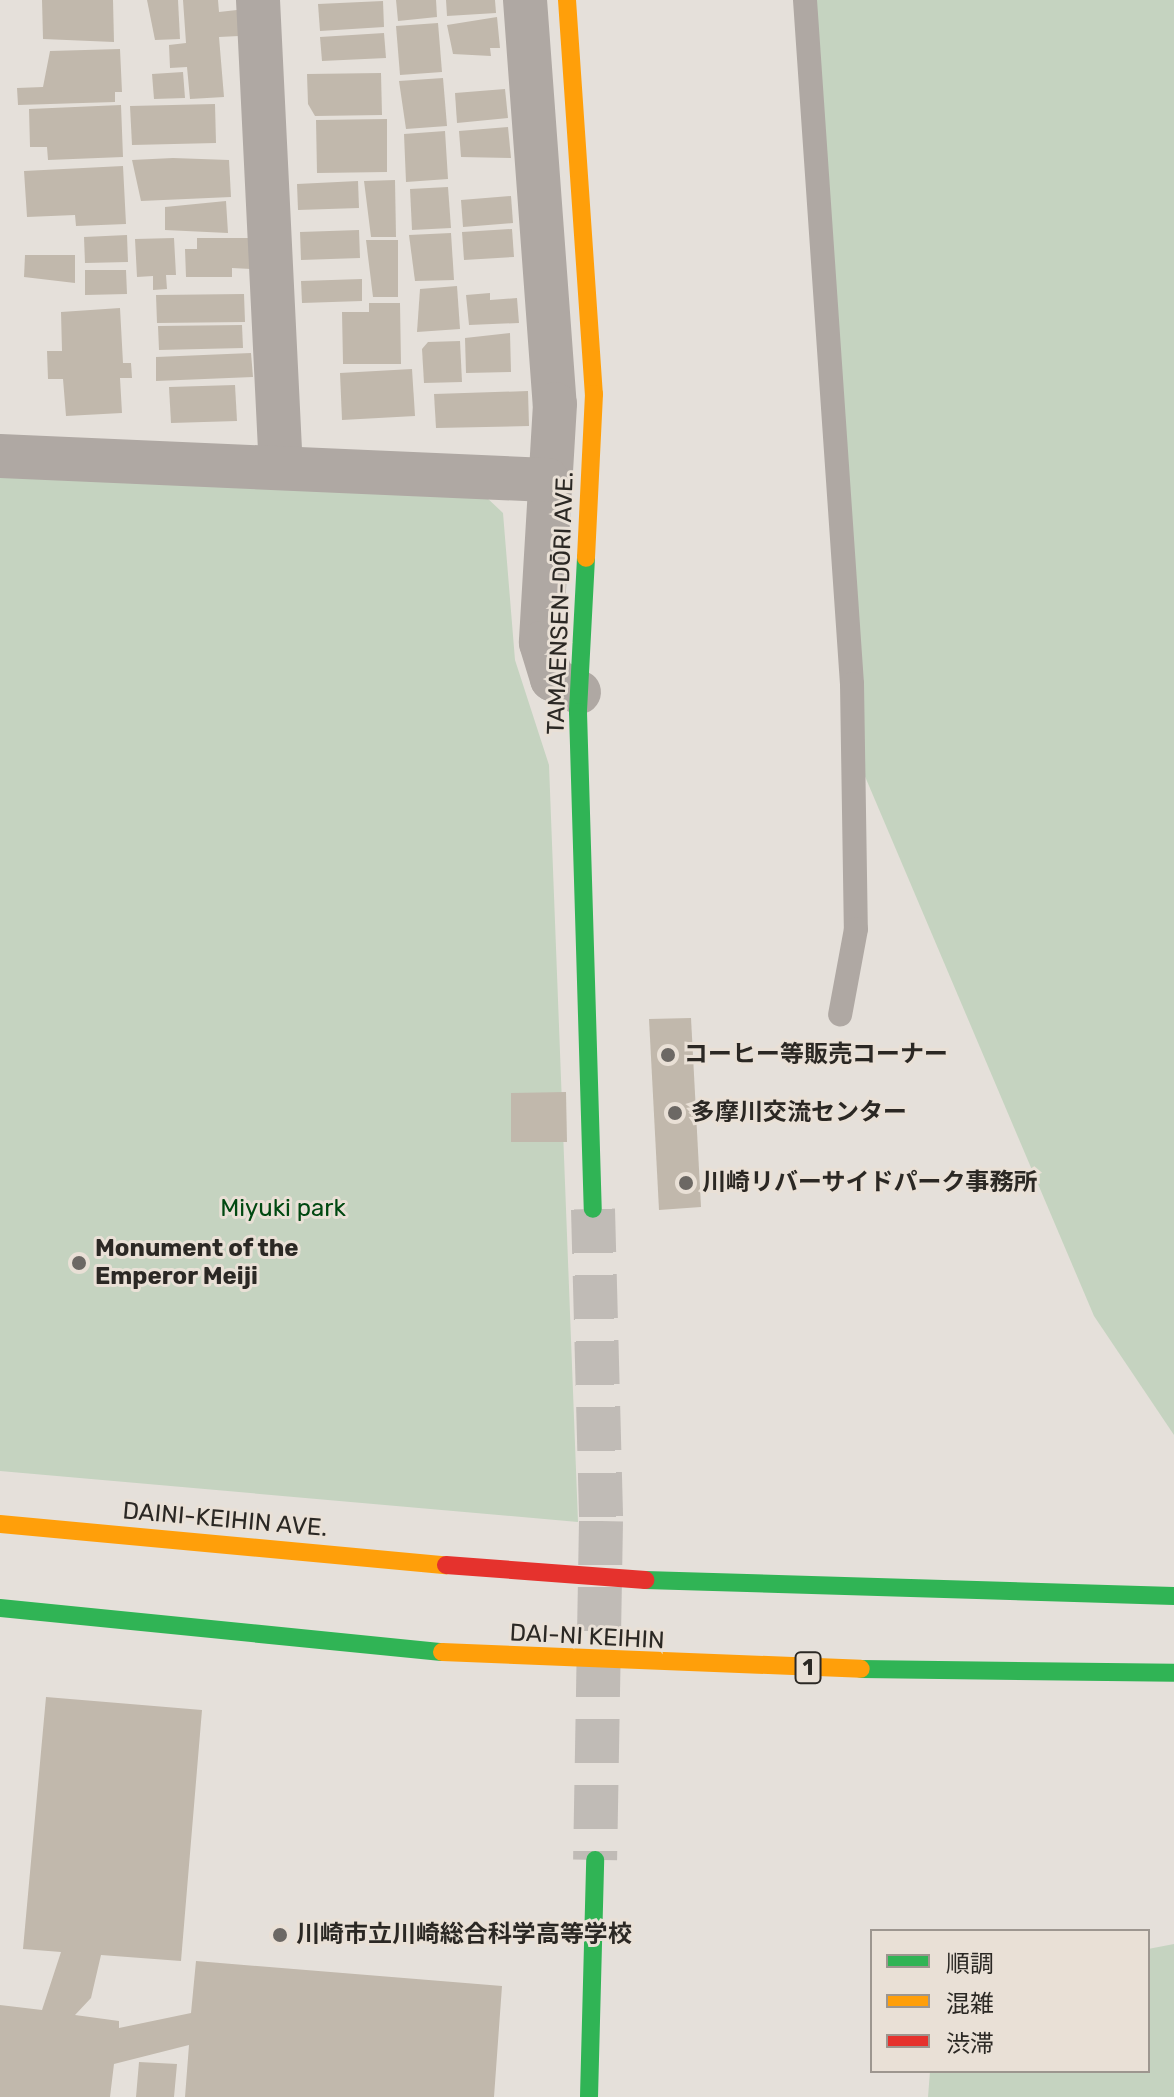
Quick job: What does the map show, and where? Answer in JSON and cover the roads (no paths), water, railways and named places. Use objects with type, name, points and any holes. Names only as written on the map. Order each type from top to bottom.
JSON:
[{"type":"main road","name":"TAMAENSEN-DŌRI AVE.","points":[[567,0],[594,394],[579,692],[593,1209]]},
{"type":"main road","name":"DAINI-KEIHIN AVE.","points":[[0,1524],[446,1565],[685,1583],[1174,1596]]},
{"type":"main road","name":"DAI-NI KEIHIN","points":[[0,1608],[442,1652],[681,1666],[1174,1673]]},
{"type":"main road","points":[[589,2097],[595,1860]]},
{"type":"street","points":[[258,0],[281,467]]},
{"type":"street","points":[[525,0],[555,404],[547,480],[541,643],[552,679],[579,692]]},
{"type":"street","points":[[0,456],[547,480]]},
{"type":"lane","points":[[805,0],[852,684],[856,929],[840,1015]]},
{"type":"tunnel","points":[[593,1209],[601,1521],[595,1860]]},
{"type":"place","name":"コーヒー等販売コーナー","points":[[668,1055]]},
{"type":"place","name":"多摩川交流センター","points":[[675,1113]]},
{"type":"place","name":"川崎リバーサイドパーク事務所","points":[[686,1183]]},
{"type":"place","name":"Monument of the Emperor Meiji","points":[[79,1263]]},
{"type":"place","name":"川崎市立川崎総合科学高等学校","points":[[280,1935]]},
{"type":"park label","name":"Miyuki park","points":[[283,1209]]}]
